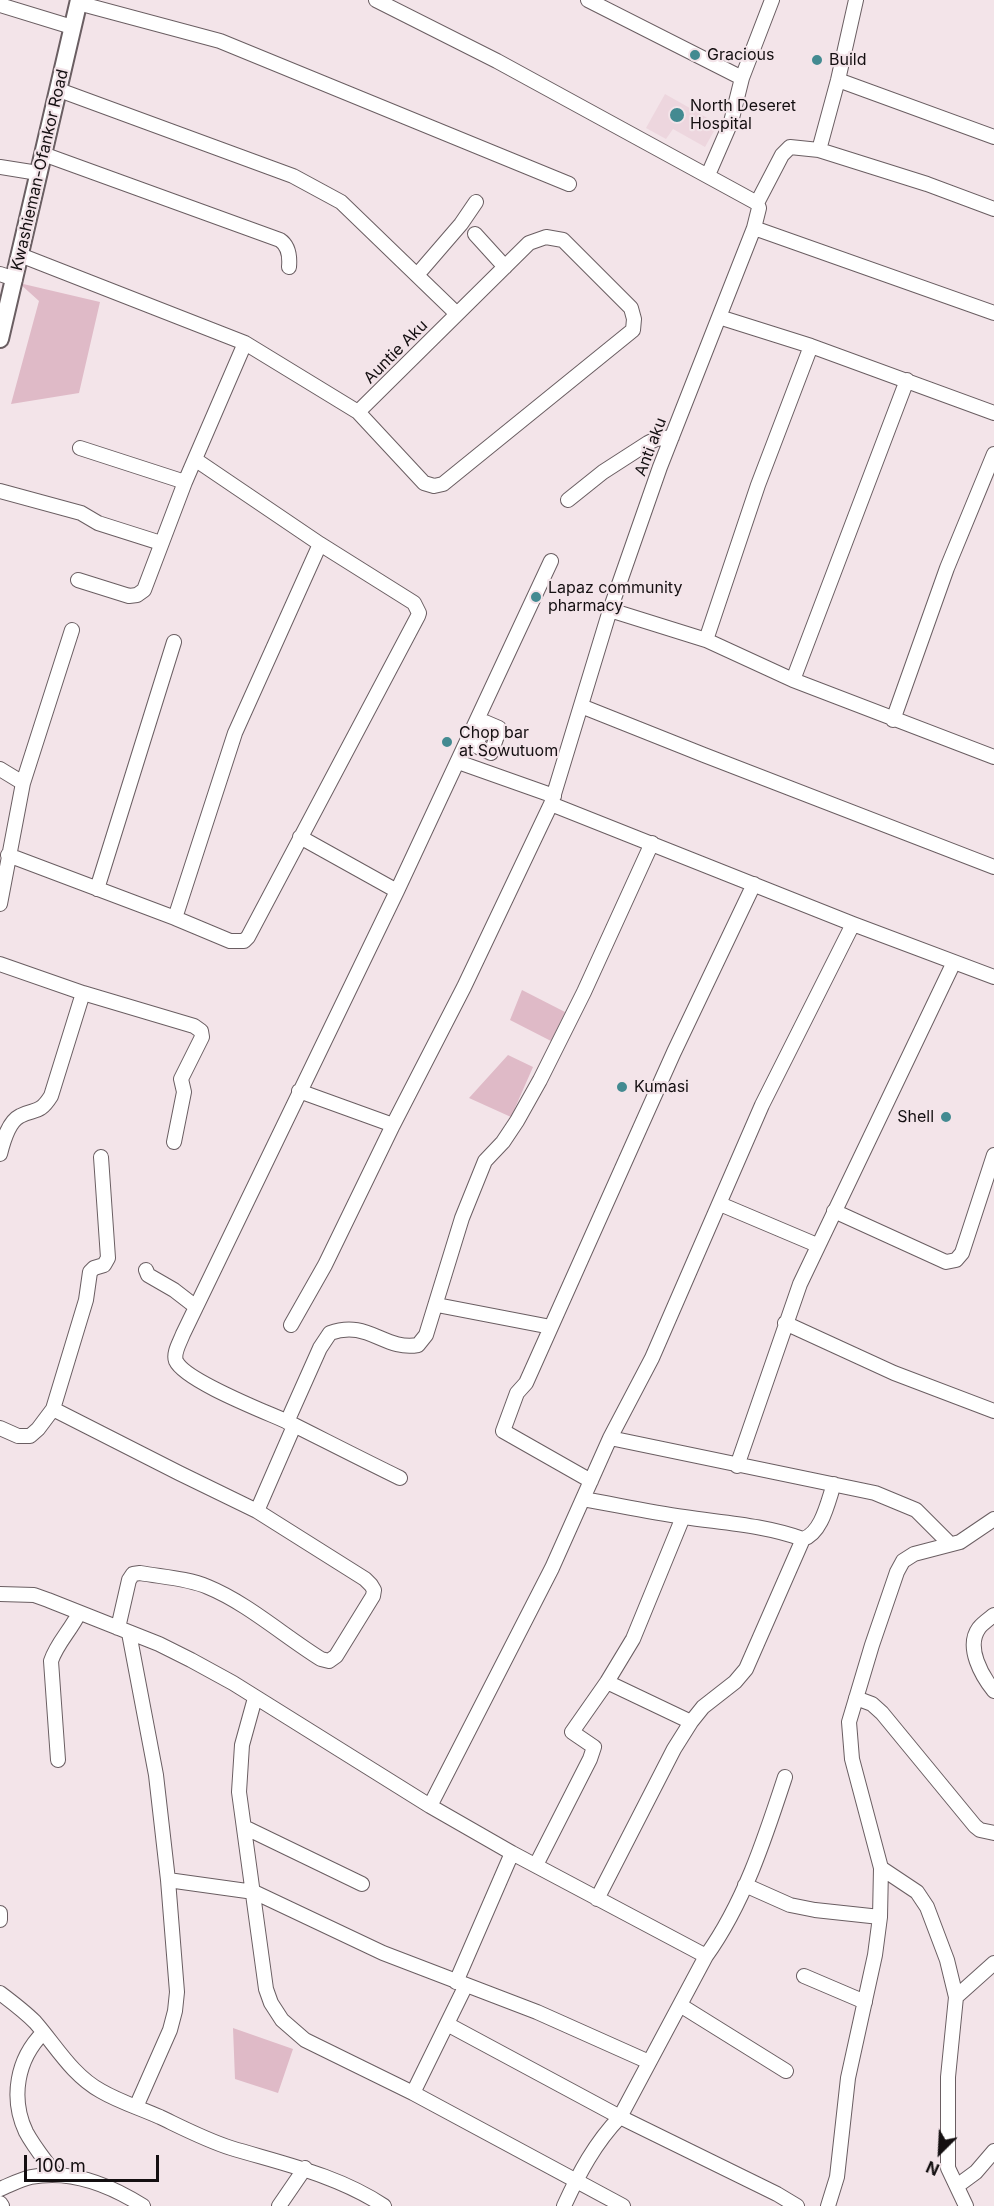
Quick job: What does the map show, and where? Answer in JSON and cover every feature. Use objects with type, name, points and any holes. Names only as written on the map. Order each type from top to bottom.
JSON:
[{"type":"main road","name":"Kwashieman-Ofankor Road","points":[[0,339],[7,277],[20,255],[79,1]]},
{"type":"street","points":[[376,0],[497,61],[758,203]]},
{"type":"street","points":[[588,0],[742,78]]},
{"type":"street","points":[[708,175],[731,122],[742,78],[772,0]]},
{"type":"street","points":[[856,0],[819,150],[927,184],[994,209]]},
{"type":"street","points":[[79,1],[220,41],[568,184]]},
{"type":"street","points":[[0,5],[72,27]]},
{"type":"street","points":[[838,80],[994,137]]},
{"type":"street","points":[[58,90],[293,176],[341,202],[457,314]]},
{"type":"street","name":"Anti aku","points":[[291,1325],[325,1265],[464,987],[553,800],[610,610],[672,437],[753,228],[758,213],[758,203],[782,155],[790,147],[819,150]]},
{"type":"street","points":[[43,154],[280,240],[286,244],[290,258],[289,267]]},
{"type":"street","points":[[0,167],[38,172]]},
{"type":"street","points":[[417,275],[461,225],[476,202]]},
{"type":"street","points":[[753,228],[994,313]]},
{"type":"street","points":[[475,234],[505,267]]},
{"type":"street","name":"Auntie Aku","points":[[546,237],[563,240],[631,308],[634,320],[633,330],[443,484],[434,486],[424,483],[358,412],[457,314],[529,243],[546,237]]},
{"type":"street","points":[[20,255],[245,343],[358,412]]},
{"type":"street","points":[[719,317],[811,346],[994,412]]},
{"type":"street","points":[[78,580],[129,596],[137,595],[144,590],[185,482],[245,343]]},
{"type":"street","points":[[705,640],[758,485],[811,346]]},
{"type":"street","points":[[794,680],[907,380]]},
{"type":"street","points":[[568,500],[603,472],[648,443],[656,439],[672,437]]},
{"type":"street","points":[[80,448],[185,482]]},
{"type":"street","points":[[893,720],[948,568],[994,454]]},
{"type":"street","points":[[8,855],[230,941],[244,940],[248,937],[419,613],[414,603],[320,544],[196,460]]},
{"type":"street","points":[[0,491],[81,513],[98,523],[162,543]]},
{"type":"street","points":[[175,918],[235,733],[320,544]]},
{"type":"street","points":[[400,1479],[291,1424],[225,1394],[191,1375],[179,1365],[175,1354],[299,1091],[397,891],[551,561]]},
{"type":"street","points":[[610,610],[705,640],[794,680],[893,720],[992,752]]},
{"type":"street","points":[[0,904],[23,783],[72,630]]},
{"type":"street","points":[[97,889],[174,642]]},
{"type":"street","points":[[581,706],[994,867]]},
{"type":"street","points":[[458,762],[853,924],[994,977]]},
{"type":"street","points":[[0,769],[23,783]]},
{"type":"street","points":[[300,837],[397,891]]},
{"type":"street","points":[[257,1510],[320,1348],[330,1333],[351,1328],[365,1331],[405,1347],[418,1345],[426,1335],[462,1218],[485,1161],[503,1142],[540,1080],[584,992],[652,843]]},
{"type":"street","points":[[591,1481],[503,1431],[517,1393],[526,1383],[674,1052],[754,884]]},
{"type":"street","points":[[430,1806],[552,1568],[610,1438],[652,1358],[762,1105],[853,924]]},
{"type":"street","points":[[736,1466],[785,1323],[818,1245],[954,962]]},
{"type":"street","points":[[0,964],[83,993],[194,1026],[201,1031],[202,1037],[181,1079],[184,1092],[174,1142]]},
{"type":"street","points":[[0,1154],[6,1134],[15,1120],[42,1108],[51,1096],[83,993]]},
{"type":"street","points":[[299,1091],[393,1125]]},
{"type":"street","points":[[834,1211],[946,1262],[956,1260],[962,1254],[994,1155]]},
{"type":"street","points":[[0,1428],[18,1436],[30,1436],[53,1409],[86,1300],[90,1272],[104,1265],[108,1258],[101,1157]]},
{"type":"street","points":[[720,1204],[818,1245]]},
{"type":"street","points":[[146,1270],[148,1275],[174,1290],[196,1307]]},
{"type":"street","points":[[437,1305],[551,1327]]},
{"type":"street","points":[[785,1323],[894,1373],[994,1411]]},
{"type":"street","points":[[53,1409],[257,1510],[365,1579],[374,1590],[368,1604],[333,1660],[329,1661],[321,1659],[229,1597],[207,1587],[189,1581],[140,1573],[133,1574],[129,1580],[124,1631],[156,1775],[168,1880],[177,1992],[176,2011],[170,2030],[136,2107]]},
{"type":"street","points":[[610,1438],[736,1466],[875,1493],[916,1510],[951,1544]]},
{"type":"street","points":[[583,1499],[683,1517],[752,1525],[782,1531],[803,1539],[811,1536],[817,1530],[834,1484]]},
{"type":"street","points":[[536,1865],[594,1747],[572,1732],[608,1682],[633,1639],[683,1517]]},
{"type":"street","points":[[828,2206],[837,2177],[848,2078],[875,1955],[880,1917],[881,1868],[852,1759],[849,1722],[886,1604],[903,1561],[914,1554],[960,1542],[994,1519]]},
{"type":"street","points":[[597,1899],[674,1749],[691,1722],[703,1707],[735,1682],[746,1670],[803,1539]]},
{"type":"street","points":[[0,1594],[34,1595],[191,1660],[430,1806],[512,1853],[706,1956]]},
{"type":"street","points":[[58,1760],[51,1661],[56,1648],[72,1628],[79,1613]]},
{"type":"street","points":[[994,1615],[980,1628],[974,1644],[975,1656],[980,1669],[994,1692]]},
{"type":"street","points":[[608,1682],[691,1722]]},
{"type":"street","points":[[255,1698],[242,1745],[239,1792],[266,1989],[270,2003],[282,2020],[305,2040],[413,2093],[623,2206]]},
{"type":"street","points":[[856,1698],[872,1704],[882,1713],[975,1826],[980,1830],[994,1833]]},
{"type":"street","points":[[564,2206],[576,2179],[603,2135],[620,2117],[706,1956],[723,1932],[745,1885],[785,1777]]},
{"type":"street","points":[[244,1827],[362,1884]]},
{"type":"street","points":[[413,2093],[447,2024],[512,1853]]},
{"type":"street","points":[[881,1868],[917,1892],[927,1907],[947,1960],[956,1997],[948,2077],[948,2168],[966,2206]]},
{"type":"street","points":[[168,1880],[254,1892],[383,1953],[537,2012],[650,2062]]},
{"type":"street","points":[[745,1885],[798,1907],[880,1917]]},
{"type":"street","points":[[0,1912],[0,1920]]},
{"type":"street","points":[[956,1997],[994,1963]]},
{"type":"street","points":[[804,1976],[865,2002]]},
{"type":"street","points":[[0,1993],[24,2011],[61,2056],[99,2090],[187,2131],[229,2147],[305,2168],[337,2181],[370,2196],[384,2206]]},
{"type":"street","points":[[680,2005],[786,2072]]},
{"type":"street","points":[[447,2024],[774,2200],[797,2206]]},
{"type":"street","points":[[43,2033],[33,2043],[25,2058],[17,2092],[26,2130],[55,2174]]},
{"type":"street","points":[[957,2186],[976,2172],[994,2151]]},
{"type":"street","points":[[279,2206],[305,2168]]},
{"type":"street","points":[[0,2188],[29,2178],[55,2174],[93,2181],[143,2206]]},
{"type":"shaded area","name":"North Deseret Hospital","points":[[665,94],[718,124],[705,147],[673,129],[666,139],[646,128]]},
{"type":"shaded area","points":[[19,283],[100,302],[79,393],[11,404],[39,301]]},
{"type":"shaded area","points":[[522,990],[565,1012],[551,1041],[510,1020]]},
{"type":"shaded area","points":[[508,1055],[533,1067],[511,1117],[469,1098]]},
{"type":"shaded area","points":[[233,2028],[293,2049],[278,2093],[235,2079]]},
{"type":"place","name":"Gracious","points":[[695,55]]},
{"type":"place","name":"Build","points":[[817,60]]},
{"type":"place","name":"North Deseret Hospital","points":[[677,115]]},
{"type":"place","name":"Lapaz community pharmacy","points":[[536,597]]},
{"type":"place","name":"Chop bar at Sowutuom","points":[[447,742]]},
{"type":"place","name":"Kumasi","points":[[622,1087]]},
{"type":"place","name":"Shell","points":[[946,1117]]}]
